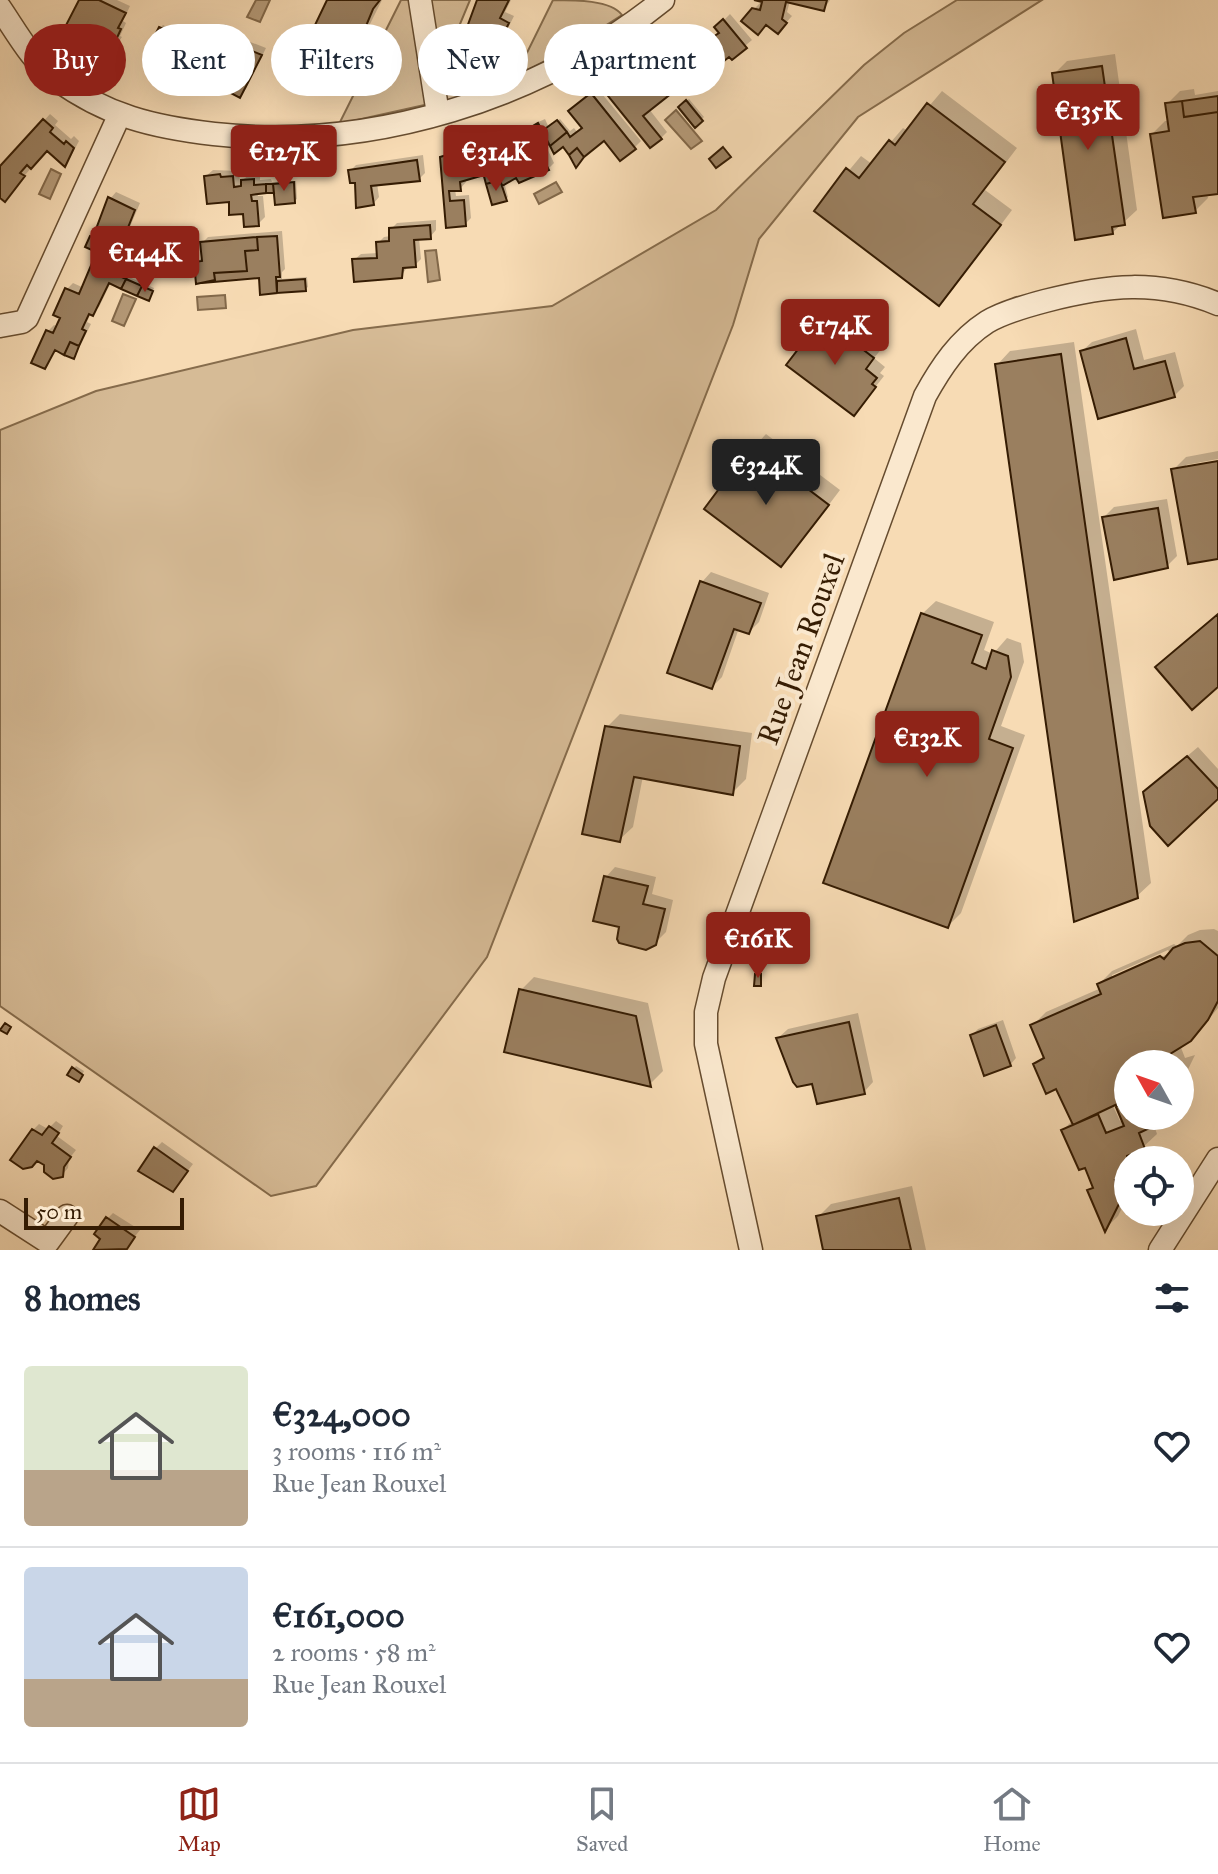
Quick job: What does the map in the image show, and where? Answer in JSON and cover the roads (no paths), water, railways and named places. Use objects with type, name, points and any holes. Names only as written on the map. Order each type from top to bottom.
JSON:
[{"type":"street","points":[[420,0],[438,114]]},
{"type":"street","points":[[0,8],[31,54],[55,78],[119,116],[174,130],[261,139],[324,136],[438,114],[534,79],[586,53],[634,23],[663,0]]},
{"type":"street","points":[[0,326],[22,322],[27,318],[119,116]]},
{"type":"street","name":"Rue Jean Rouxel","points":[[751,1250],[706,1044],[706,1012],[714,978],[925,396],[940,369],[959,345],[988,322],[1027,306],[1086,290],[1130,285],[1166,288],[1218,304]]},
{"type":"street","points":[[1160,1250],[1218,1159]]},
{"type":"street","points":[[0,1211],[48,1242],[67,1216]]}]
